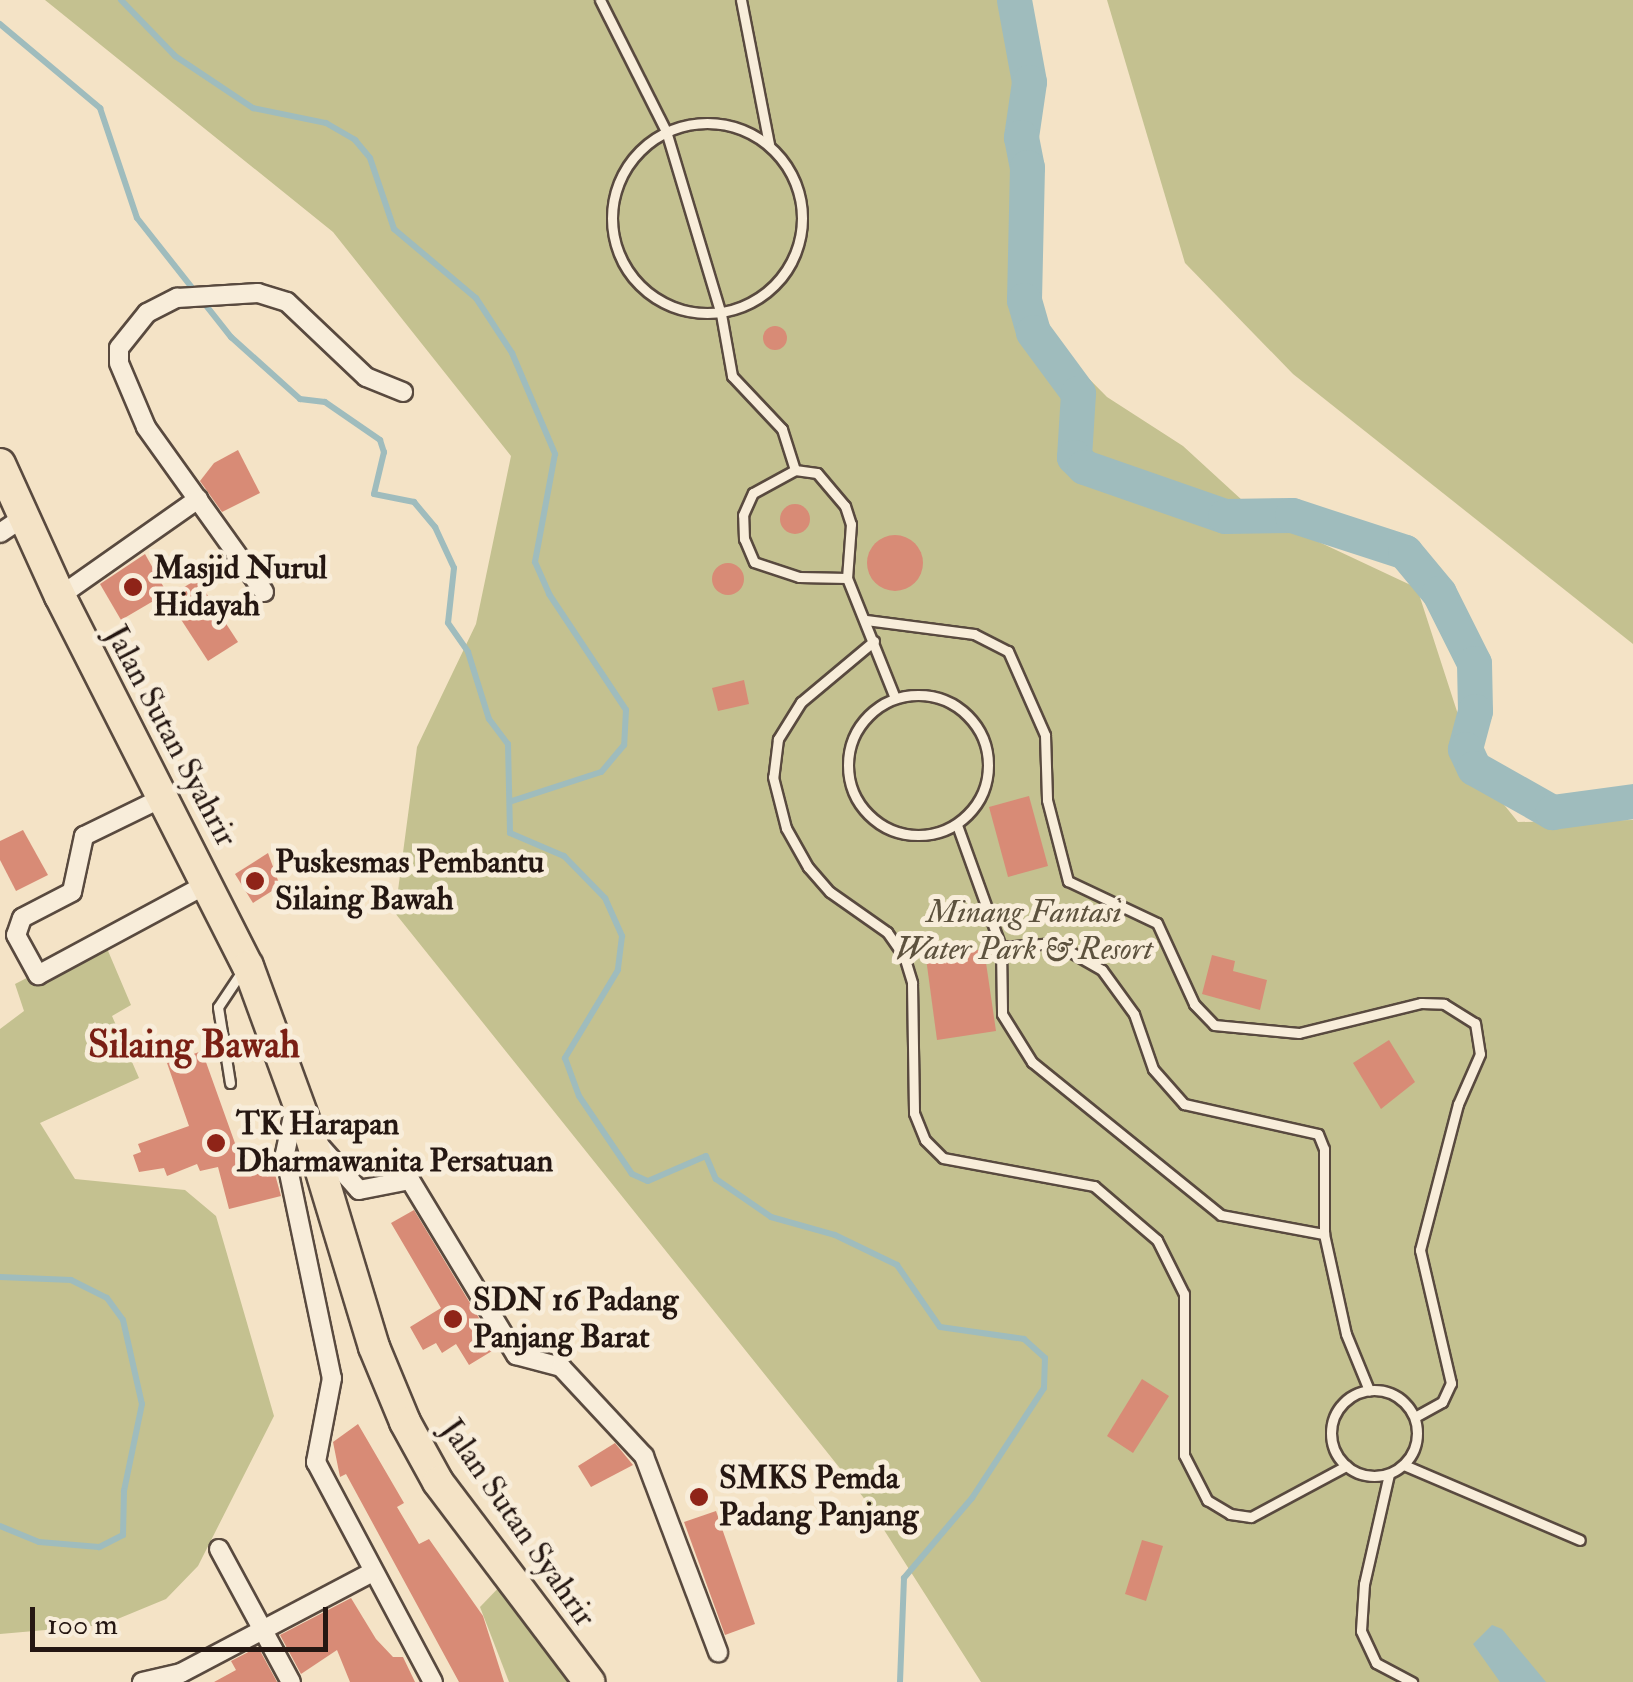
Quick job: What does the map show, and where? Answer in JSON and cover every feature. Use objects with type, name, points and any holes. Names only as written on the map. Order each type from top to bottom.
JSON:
[{"type":"highway","name":"Jalan Sutan Syahrir","points":[[0,464],[12,524],[60,596],[248,966],[310,1135],[374,1346],[405,1422],[438,1482],[589,1682]]},
{"type":"street","points":[[264,592],[146,427],[118,363],[120,348],[147,313],[178,298],[258,293],[287,302],[366,377],[403,392]]},
{"type":"street","points":[[60,596],[198,499]]},
{"type":"street","points":[[164,798],[84,836],[72,892],[22,918],[16,935],[38,975],[208,883]]},
{"type":"street","points":[[296,1102],[285,1154],[332,1378],[316,1462],[371,1573],[432,1682]]},
{"type":"street","points":[[310,1135],[359,1190],[410,1180],[511,1350],[561,1366],[644,1456],[718,1652]]},
{"type":"street","points":[[219,1549],[290,1682]]},
{"type":"street","points":[[142,1682],[181,1674],[371,1573]]},
{"type":"lane","points":[[600,0],[666,131],[721,314],[732,376],[782,429],[795,470]]},
{"type":"lane","points":[[741,0],[769,144]]},
{"type":"lane","points":[[701,122],[737,126],[769,144],[792,172],[803,208],[800,244],[783,278],[756,302],[721,314],[687,312],[656,300],[631,276],[616,246],[611,212],[620,179],[638,151],[666,131],[701,122]]},
{"type":"lane","points":[[847,578],[774,572],[748,550],[743,515],[753,492],[772,477],[795,470],[817,474],[846,506],[847,578],[895,698]]},
{"type":"lane","points":[[866,620],[974,634],[1008,651],[1045,735],[1046,800],[1068,882],[1158,923],[1194,1004],[1214,1025],[1299,1033],[1422,1004],[1444,1004],[1474,1023],[1480,1054],[1458,1104],[1420,1250],[1451,1383],[1442,1402],[1414,1417]]},
{"type":"lane","points":[[874,640],[800,702],[778,738],[773,777],[786,828],[808,867],[887,932],[904,956],[912,984],[914,1113],[925,1140],[944,1158],[1094,1186],[1157,1240],[1184,1294],[1184,1455],[1207,1500],[1230,1514],[1251,1516],[1346,1466]]},
{"type":"lane","points":[[924,694],[952,703],[974,722],[986,748],[988,777],[977,804],[957,824],[911,836],[868,816],[854,796],[849,750],[874,710],[895,698],[924,694]]},
{"type":"lane","points":[[957,824],[1001,947],[1002,1014],[1032,1062],[1221,1215],[1324,1234]]},
{"type":"lane","points":[[1001,947],[1055,944],[1102,970],[1134,1014],[1153,1069],[1184,1104],[1318,1134],[1324,1149],[1324,1234],[1346,1334],[1369,1390]]},
{"type":"lane","points":[[230,1083],[218,1006],[248,966]]},
{"type":"lane","points":[[1369,1390],[1396,1396],[1414,1417],[1418,1434],[1404,1465],[1390,1474],[1374,1477],[1346,1466],[1336,1454],[1333,1421],[1353,1395],[1369,1390]]},
{"type":"lane","points":[[1404,1465],[1580,1540]]},
{"type":"lane","points":[[1390,1474],[1364,1584],[1360,1630],[1376,1663],[1412,1682]]},
{"type":"green space","name":"Minang Fantasi Water Park & Resort","points":[[45,0],[1014,0],[1024,40],[1025,156],[1010,253],[1030,319],[1107,397],[1183,446],[1255,512],[1417,588],[1476,770],[1518,822],[1633,820],[1633,1682],[981,1682],[863,1497],[395,913],[417,747],[476,624],[511,456],[333,232]]},
{"type":"green space","points":[[1107,0],[1633,0],[1633,644],[1293,374],[1185,263]]},
{"type":"green space","points":[[103,939],[131,1005],[112,1016],[139,1078],[40,1123],[75,1179],[185,1190],[216,1216],[274,1416],[198,1566],[166,1599],[103,1625],[0,1634],[0,1029],[24,1011],[15,984]]},
{"type":"green space","points":[[506,1580],[580,1682],[509,1682],[480,1607]]},
{"type":"water","points":[[1492,1625],[1502,1629],[1546,1682],[1500,1682],[1473,1644]]},
{"type":"building","points":[[775,326],[784,329],[784,347],[775,350],[766,347],[763,338],[766,329]]},
{"type":"building","points":[[238,450],[260,493],[222,512],[200,481],[214,463]]},
{"type":"building","points":[[795,504],[806,508],[810,519],[806,530],[795,534],[784,530],[780,519],[784,508]]},
{"type":"building","points":[[895,535],[915,543],[923,563],[915,583],[895,591],[875,583],[867,563],[875,543]]},
{"type":"building","name":"Masjid Nurul Hidayah","points":[[145,554],[167,593],[121,620],[100,584]]},
{"type":"building","points":[[728,563],[739,568],[744,579],[739,590],[728,595],[717,590],[712,579],[717,568]]},
{"type":"building","points":[[197,579],[238,642],[208,661],[167,598]]},
{"type":"building","points":[[744,680],[749,704],[718,711],[712,688]]},
{"type":"building","points":[[1029,796],[1048,866],[1008,877],[989,807]]},
{"type":"building","points":[[23,830],[48,875],[16,891],[0,860],[0,841]]},
{"type":"building","name":"Puskesmas Pembantu Silaing Bawah","points":[[268,853],[280,886],[253,903],[235,874]]},
{"type":"building","points":[[984,949],[996,1031],[937,1040],[926,958]]},
{"type":"building","points":[[1212,955],[1235,961],[1233,971],[1267,980],[1260,1010],[1202,994]]},
{"type":"building","points":[[1389,1040],[1415,1082],[1381,1109],[1353,1063]]},
{"type":"building","points":[[202,1051],[246,1174],[273,1167],[281,1196],[229,1209],[218,1167],[200,1171],[197,1164],[167,1176],[164,1168],[139,1172],[133,1155],[141,1152],[138,1144],[189,1126],[167,1063]]},
{"type":"building","points":[[414,1210],[497,1348],[469,1365],[456,1344],[442,1353],[436,1343],[423,1350],[410,1327],[441,1308],[391,1223]]},
{"type":"building","points":[[1142,1379],[1169,1396],[1133,1453],[1107,1436]]},
{"type":"building","points":[[358,1424],[404,1503],[397,1507],[419,1544],[429,1539],[483,1616],[504,1682],[459,1682],[346,1474],[340,1477],[333,1442]]},
{"type":"building","points":[[615,1443],[633,1465],[591,1487],[578,1466]]},
{"type":"building","points":[[716,1511],[755,1624],[725,1635],[684,1522]]},
{"type":"building","points":[[1142,1540],[1163,1546],[1146,1601],[1125,1594]]},
{"type":"building","points":[[351,1598],[376,1639],[393,1657],[403,1657],[415,1682],[350,1682],[337,1650],[301,1674],[280,1635]]},
{"type":"building","points":[[258,1647],[277,1682],[214,1682],[236,1670],[231,1661]]},
{"type":"waterway","points":[[121,0],[175,56],[253,108],[326,123],[355,140],[370,158],[394,229],[476,298],[512,353],[555,454],[535,562],[549,594],[626,710],[624,745],[601,772],[512,801]]},
{"type":"waterway","points":[[1014,0],[1029,82],[1021,137],[1027,167],[1024,300],[1033,332],[1078,393],[1074,457],[1084,467],[1225,516],[1292,515],[1405,552],[1439,593],[1474,663],[1475,711],[1465,749],[1474,768],[1552,812],[1633,801]]},
{"type":"waterway","points":[[0,24],[100,108],[137,218],[231,337],[300,399],[325,402],[380,440],[384,452],[374,494],[414,502],[435,527],[454,568],[448,623],[468,652],[489,719],[508,744],[510,833],[564,856],[605,898],[622,936],[618,970],[565,1058],[579,1096],[632,1174],[648,1181],[706,1156],[716,1179],[771,1217],[835,1235],[897,1265],[940,1327],[1024,1339],[1045,1358],[1044,1388],[972,1498],[904,1578],[900,1682]]},
{"type":"waterway","points":[[0,1277],[71,1280],[107,1298],[123,1320],[142,1404],[124,1491],[123,1535],[99,1547],[39,1542],[0,1526]]},
{"type":"place","name":"Masjid Nurul Hidayah","points":[[133,587]]},
{"type":"place","name":"Puskesmas Pembantu Silaing Bawah","points":[[255,881]]},
{"type":"place","name":"TK Harapan Dharmawanita Persatuan","points":[[216,1143]]},
{"type":"place","name":"SDN 16 Padang Panjang Barat","points":[[453,1319]]},
{"type":"place","name":"SMKS Pemda Padang Panjang","points":[[699,1497]]},
{"type":"district","name":"Silaing Bawah","points":[[194,1046]]}]
